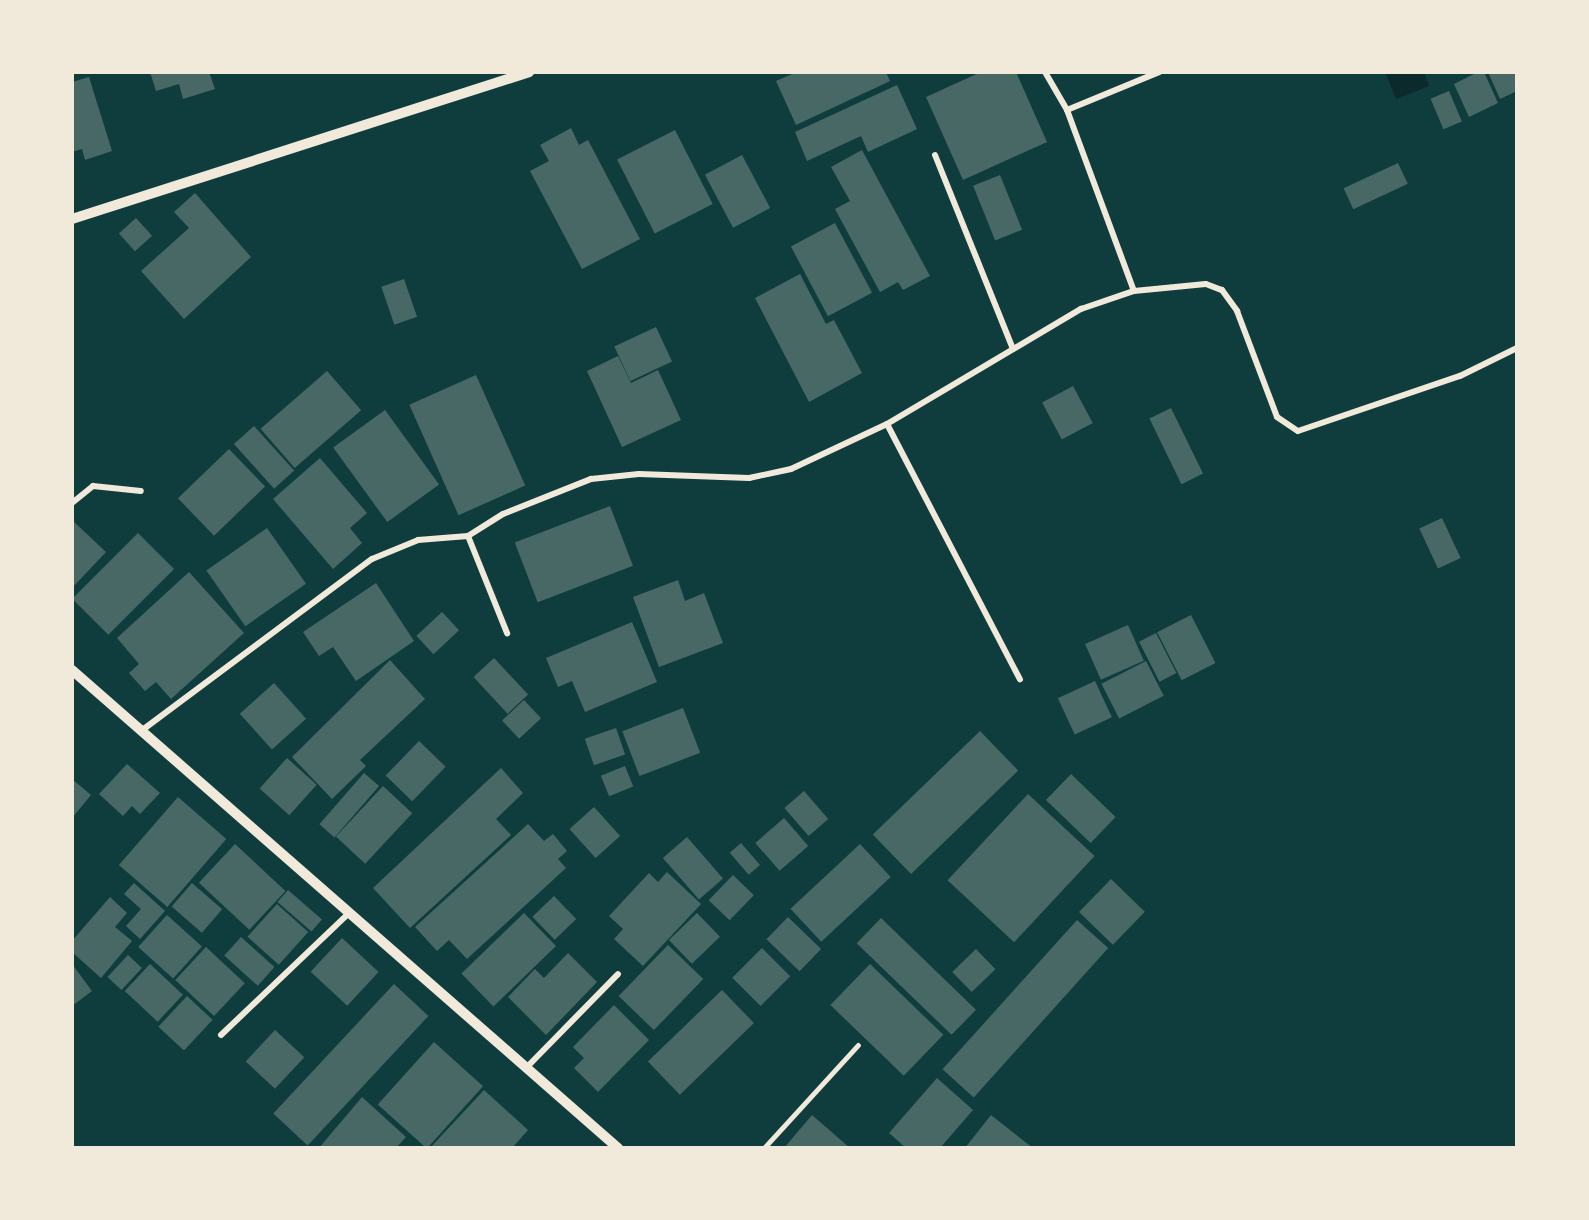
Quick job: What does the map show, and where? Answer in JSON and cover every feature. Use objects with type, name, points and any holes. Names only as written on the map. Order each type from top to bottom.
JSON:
[{"type":"street","points":[[72,219],[530,72]]},
{"type":"street","points":[[1045,72],[1067,110],[1134,291]]},
{"type":"street","points":[[1067,110],[1159,72]]},
{"type":"street","points":[[935,155],[1013,349]]},
{"type":"street","points":[[141,730],[372,559],[418,540],[468,536],[503,514],[591,479],[639,474],[749,478],[792,469],[887,424],[1081,309],[1134,291],[1206,285],[1222,290],[1238,311],[1277,417],[1298,431],[1460,376],[1517,348]]},
{"type":"street","points":[[887,424],[1020,679]]},
{"type":"street","points":[[72,503],[93,486],[141,491]]},
{"type":"street","points":[[468,536],[507,633]]},
{"type":"street","points":[[72,670],[618,1148]]},
{"type":"street","points":[[221,1035],[349,913]]},
{"type":"street","points":[[527,1067],[618,974]]},
{"type":"lane","points":[[764,1148],[858,1046]]},
{"type":"water","points":[[1385,72],[1424,72],[1429,86],[1396,99]]},
{"type":"building","points":[[150,72],[209,72],[215,89],[183,99],[179,84],[156,91]]},
{"type":"building","points":[[797,72],[886,72],[890,81],[796,125],[776,81]]},
{"type":"building","points":[[981,72],[1016,72],[1047,142],[963,180],[926,97]]},
{"type":"building","points":[[1478,72],[1484,72],[1498,103],[1469,117],[1454,84]]},
{"type":"building","points":[[1488,72],[1517,72],[1517,91],[1500,99]]},
{"type":"building","points":[[89,77],[112,151],[85,160],[82,149],[72,152],[72,82]]},
{"type":"building","points":[[897,85],[917,129],[868,152],[861,136],[807,161],[795,132]]},
{"type":"building","points":[[1449,91],[1462,121],[1443,129],[1431,99]]},
{"type":"building","points":[[571,128],[579,145],[588,140],[640,239],[582,269],[530,171],[549,161],[540,145]]},
{"type":"building","points":[[675,130],[713,204],[655,233],[617,160]]},
{"type":"building","points":[[862,150],[930,276],[903,290],[898,282],[880,292],[835,209],[850,201],[831,167]]},
{"type":"building","points":[[742,155],[770,208],[733,228],[705,175]]},
{"type":"building","points":[[1398,163],[1408,184],[1353,209],[1344,188]]},
{"type":"building","points":[[1000,175],[1022,230],[995,241],[973,186]]},
{"type":"building","points":[[195,193],[251,257],[184,319],[141,271],[189,228],[174,212]]},
{"type":"building","points":[[136,218],[152,236],[135,251],[119,233]]},
{"type":"building","points":[[835,223],[872,293],[828,316],[791,246]]},
{"type":"building","points":[[800,274],[826,324],[834,320],[862,373],[809,402],[755,298]]},
{"type":"building","points":[[404,279],[417,317],[394,325],[381,287]]},
{"type":"building","points":[[656,327],[672,361],[630,381],[614,346]]},
{"type":"building","points":[[618,356],[631,383],[658,370],[681,420],[622,447],[587,371]]},
{"type":"building","points":[[327,371],[361,410],[295,468],[261,429]]},
{"type":"building","points":[[476,375],[525,486],[459,515],[409,405]]},
{"type":"building","points":[[1073,386],[1093,423],[1062,440],[1042,402]]},
{"type":"building","points":[[1171,408],[1203,474],[1181,484],[1149,419]]},
{"type":"building","points":[[385,410],[439,484],[387,522],[333,448]]},
{"type":"building","points":[[254,426],[294,471],[274,489],[234,444]]},
{"type":"building","points":[[229,449],[265,486],[214,536],[178,498]]},
{"type":"building","points":[[320,458],[367,513],[350,528],[362,543],[333,569],[273,499]]},
{"type":"building","points":[[610,506],[633,566],[538,602],[515,543]]},
{"type":"building","points":[[1442,518],[1461,558],[1438,568],[1419,529]]},
{"type":"building","points":[[72,520],[106,552],[72,588]]},
{"type":"building","points":[[267,528],[306,584],[245,626],[206,570]]},
{"type":"building","points":[[138,533],[174,569],[108,635],[72,599]]},
{"type":"building","points":[[189,572],[244,633],[171,699],[156,682],[145,691],[129,673],[139,664],[117,638]]},
{"type":"building","points":[[678,580],[685,601],[704,593],[723,643],[659,667],[633,597]]},
{"type":"building","points":[[376,583],[414,641],[356,681],[333,647],[319,656],[303,632]]},
{"type":"building","points":[[442,612],[459,630],[433,654],[416,636]]},
{"type":"building","points":[[1191,615],[1216,663],[1182,680],[1157,632]]},
{"type":"building","points":[[632,622],[657,682],[585,712],[572,681],[558,687],[546,658]]},
{"type":"building","points":[[1128,625],[1144,661],[1101,680],[1085,644]]},
{"type":"building","points":[[1156,633],[1176,673],[1160,682],[1139,642]]},
{"type":"building","points":[[494,658],[528,695],[508,714],[474,677]]},
{"type":"building","points":[[390,660],[425,699],[360,760],[366,766],[332,799],[292,757]]},
{"type":"building","points":[[1146,661],[1164,696],[1119,718],[1101,684]]},
{"type":"building","points":[[1095,681],[1112,717],[1075,735],[1058,698]]},
{"type":"building","points":[[274,683],[306,719],[272,749],[240,714]]},
{"type":"building","points":[[524,700],[541,718],[519,739],[502,720]]},
{"type":"building","points":[[683,708],[700,753],[640,776],[622,731]]},
{"type":"building","points":[[616,728],[625,754],[594,765],[585,739]]},
{"type":"building","points":[[980,731],[1018,771],[911,874],[873,835]]},
{"type":"building","points":[[419,741],[446,767],[412,801],[386,776]]},
{"type":"building","points":[[287,758],[317,785],[289,815],[260,788]]},
{"type":"building","points":[[127,764],[160,793],[140,814],[132,806],[123,816],[99,794]]},
{"type":"building","points":[[625,766],[633,786],[609,796],[601,776]]},
{"type":"building","points":[[501,768],[523,793],[496,819],[511,835],[410,928],[373,888]]},
{"type":"building","points":[[364,773],[379,786],[334,837],[319,824]]},
{"type":"building","points":[[1071,774],[1116,817],[1091,843],[1046,800]]},
{"type":"building","points":[[72,779],[91,795],[72,818]]},
{"type":"building","points":[[383,786],[412,813],[365,864],[336,836]]},
{"type":"building","points":[[804,791],[828,819],[809,836],[784,808]]},
{"type":"building","points":[[1028,794],[1095,856],[1014,942],[948,880]]},
{"type":"building","points":[[178,797],[226,839],[167,907],[119,865]]},
{"type":"building","points":[[594,807],[620,836],[596,858],[569,829]]},
{"type":"building","points":[[784,818],[808,846],[780,871],[755,843]]},
{"type":"building","points":[[528,824],[544,841],[553,834],[567,851],[558,859],[566,868],[467,959],[449,940],[437,951],[415,927]]},
{"type":"building","points":[[687,837],[723,879],[699,900],[663,858]]},
{"type":"building","points":[[741,843],[760,865],[749,875],[730,853]]},
{"type":"building","points":[[235,844],[285,891],[249,930],[199,883]]},
{"type":"building","points":[[860,844],[891,877],[821,942],[791,909]]},
{"type":"building","points":[[667,872],[701,904],[643,966],[614,939],[623,929],[609,916],[649,873],[658,882]]},
{"type":"building","points":[[733,875],[754,895],[730,920],[709,900]]},
{"type":"building","points":[[1111,879],[1145,912],[1113,945],[1079,912]]},
{"type":"building","points":[[134,883],[165,911],[140,939],[126,926],[141,909],[124,894]]},
{"type":"building","points":[[192,883],[222,909],[202,933],[172,906]]},
{"type":"building","points":[[288,890],[322,920],[311,932],[278,902]]},
{"type":"building","points":[[554,896],[576,919],[555,940],[532,917]]},
{"type":"building","points":[[110,897],[127,913],[115,927],[132,941],[101,978],[72,952],[72,941]]},
{"type":"building","points":[[277,904],[308,932],[279,965],[248,937]]},
{"type":"building","points":[[524,913],[556,946],[493,1007],[461,973]]},
{"type":"building","points":[[697,913],[720,937],[692,964],[669,940]]},
{"type":"building","points":[[167,915],[202,946],[173,978],[138,947]]},
{"type":"building","points":[[788,917],[821,949],[800,971],[766,939]]},
{"type":"building","points":[[881,918],[976,1010],[952,1035],[857,943]]},
{"type":"building","points":[[1077,920],[1108,948],[974,1097],[943,1069]]},
{"type":"building","points":[[241,937],[274,967],[258,986],[224,956]]},
{"type":"building","points":[[342,938],[379,972],[347,1006],[311,972]]},
{"type":"building","points":[[668,945],[703,979],[654,1030],[619,996]]},
{"type":"building","points":[[206,947],[245,983],[214,1016],[175,980]]},
{"type":"building","points":[[762,948],[790,976],[761,1006],[732,978]]},
{"type":"building","points":[[976,949],[995,969],[972,992],[952,972]]},
{"type":"building","points":[[568,953],[597,982],[546,1035],[508,997],[535,969],[544,978]]},
{"type":"building","points":[[128,955],[142,968],[121,990],[108,977]]},
{"type":"building","points":[[72,964],[92,991],[72,1006]]},
{"type":"building","points":[[150,964],[183,995],[158,1022],[125,991]]},
{"type":"building","points":[[870,964],[943,1035],[904,1076],[830,1005]]},
{"type":"building","points":[[394,984],[428,1016],[308,1146],[273,1113]]},
{"type":"building","points":[[722,990],[754,1023],[680,1095],[648,1062]]},
{"type":"building","points":[[187,996],[213,1020],[184,1051],[158,1027]]},
{"type":"building","points":[[614,1005],[649,1040],[598,1092],[574,1068],[584,1058],[573,1047]]},
{"type":"building","points":[[275,1030],[304,1057],[275,1089],[246,1061]]},
{"type":"building","points":[[434,1042],[483,1086],[427,1148],[378,1104]]},
{"type":"building","points":[[937,1078],[973,1110],[940,1148],[906,1148],[889,1133]]},
{"type":"building","points":[[484,1090],[528,1130],[512,1148],[430,1148]]},
{"type":"building","points":[[362,1097],[406,1137],[396,1148],[319,1148]]},
{"type":"building","points":[[812,1115],[850,1148],[784,1148]]},
{"type":"building","points":[[991,1115],[1033,1148],[965,1148]]}]
